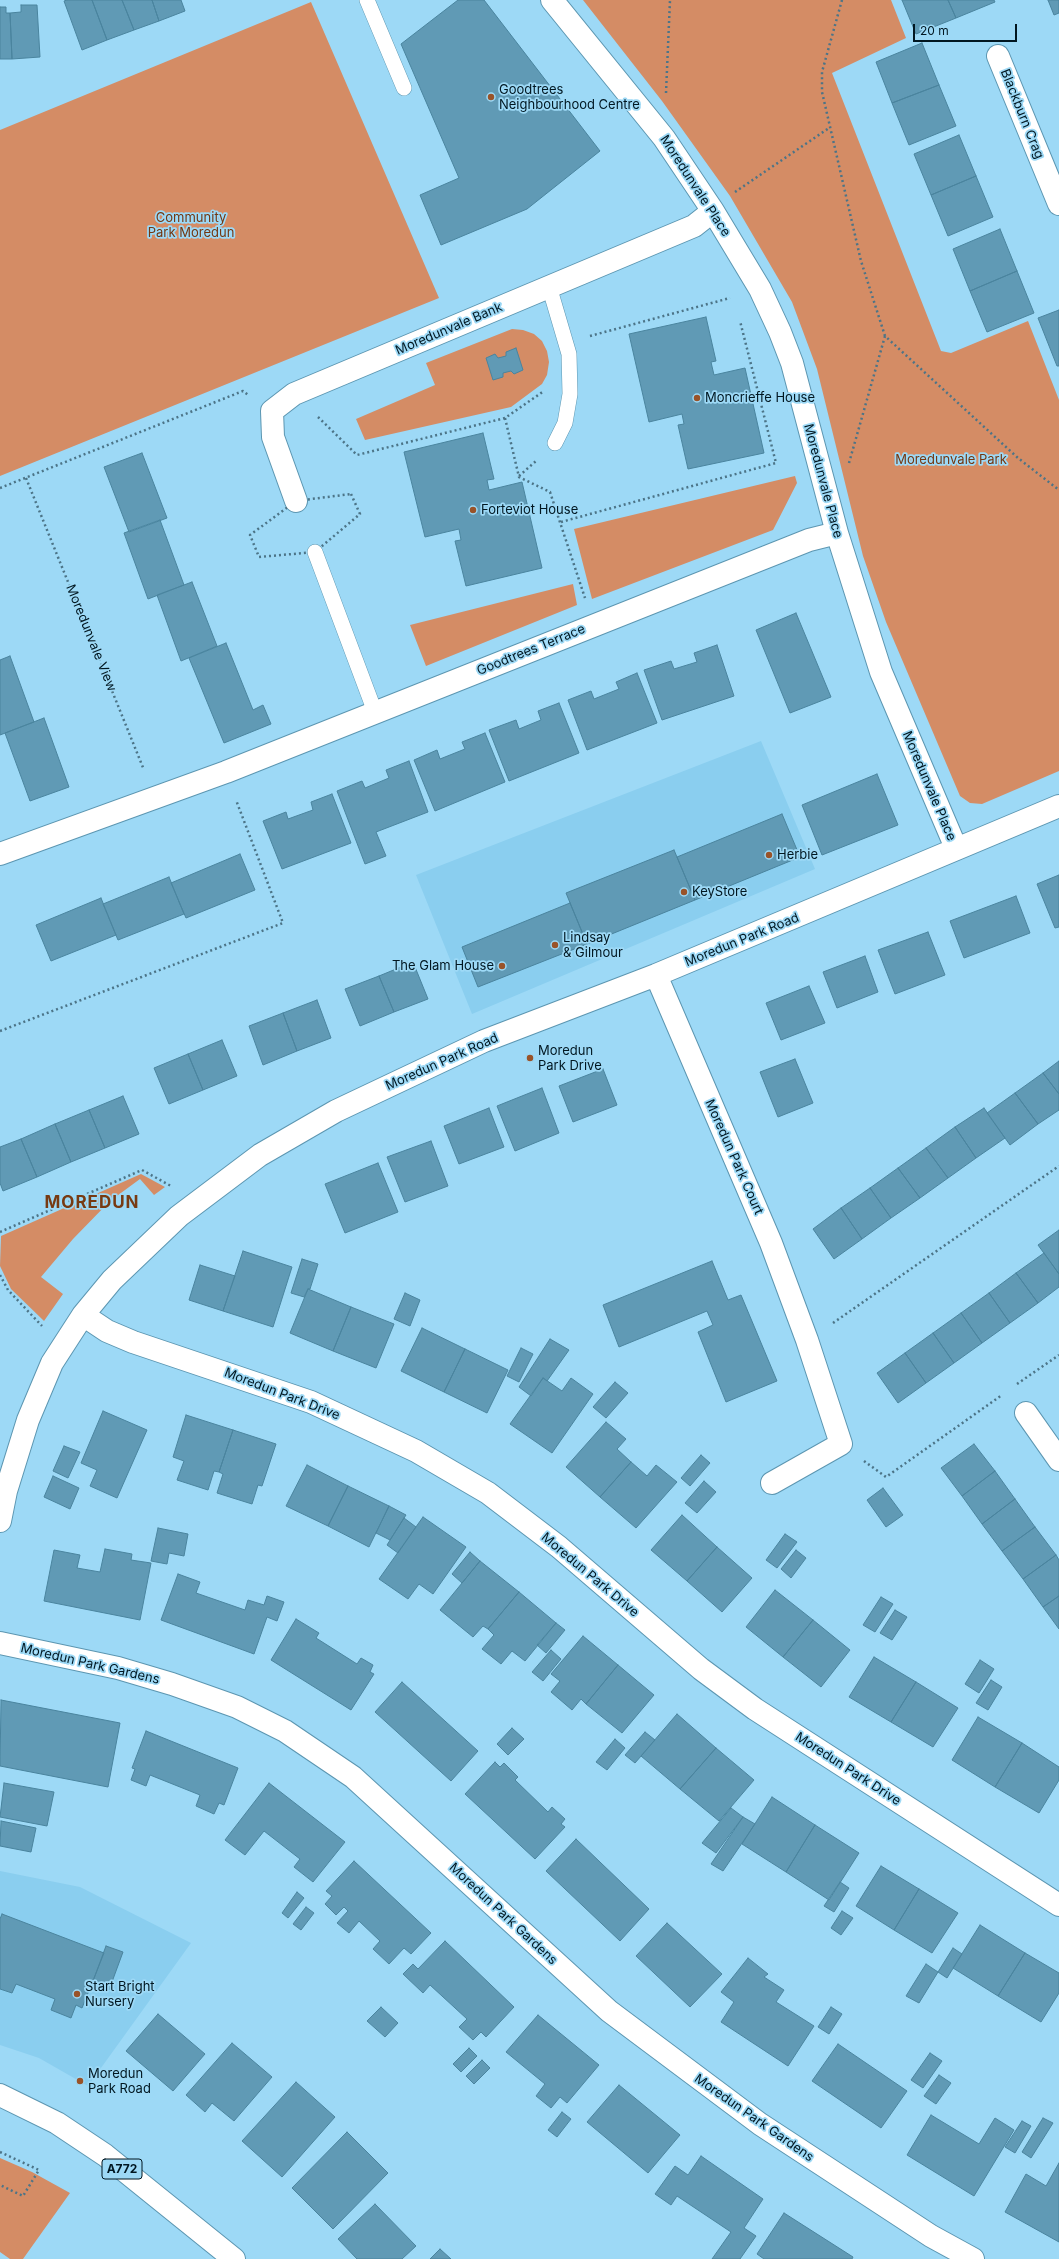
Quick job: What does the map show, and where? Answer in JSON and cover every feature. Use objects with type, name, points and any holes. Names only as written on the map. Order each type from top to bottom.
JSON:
[{"type":"street","name":"Moredunvale Place","points":[[552,0],[664,138],[713,211],[760,289],[780,332],[792,363],[824,481],[836,532],[881,672],[956,848]]},
{"type":"street","name":"Blackburn Crag","points":[[998,56],[1052,170],[1059,204]]},
{"type":"street","name":"Moredunvale Bank","points":[[272,411],[294,394],[694,226],[713,211]]},
{"type":"street","points":[[272,411],[273,437],[296,501]]},
{"type":"street","name":"Goodtrees Terrace","points":[[156,798],[226,772],[809,540],[836,532]]},
{"type":"street","points":[[0,854],[156,798]]},
{"type":"street","name":"Moredun Park Road","points":[[0,1521],[6,1491],[28,1420],[52,1363],[83,1315],[112,1280],[142,1249],[179,1216],[260,1155],[336,1111],[484,1041],[656,975],[841,899],[956,848],[1059,806]]},
{"type":"street","name":"Moredun Park Court","points":[[656,975],[771,1243],[807,1340],[841,1444]]},
{"type":"street","name":"Moredun Park Drive","points":[[83,1315],[107,1331],[132,1342],[311,1402],[416,1451],[488,1493],[559,1548],[701,1669],[755,1708],[1059,1905]]},
{"type":"street","points":[[1026,1413],[1059,1460]]},
{"type":"street","points":[[772,1483],[841,1444]]},
{"type":"street","name":"Moredun Park Gardens","points":[[0,1643],[118,1668],[172,1684],[237,1707],[285,1731],[353,1777],[609,2011],[760,2124],[931,2236],[973,2259]]},
{"type":"street","name":"A772","points":[[0,2095],[57,2123],[105,2155],[234,2259]]},
{"type":"lane","points":[[368,0],[404,88]]},
{"type":"lane","points":[[549,286],[569,354],[570,394],[565,424],[556,443]]},
{"type":"lane","points":[[314,552],[375,712]]},
{"type":"path","points":[[664,138],[670,0]]},
{"type":"path","points":[[842,0],[822,72],[822,92],[829,128],[861,261],[885,336],[1018,458],[1059,490]]},
{"type":"path","points":[[713,211],[730,196],[829,128]]},
{"type":"path","points":[[294,394],[357,455],[505,418],[545,390],[569,354],[589,336],[760,289]]},
{"type":"path","points":[[561,522],[776,463],[740,319]]},
{"type":"path","points":[[824,481],[844,474],[852,456],[885,336]]},
{"type":"path","points":[[0,488],[243,391],[272,411]]},
{"type":"path","points":[[505,418],[518,477],[550,492],[580,580]]},
{"type":"path","name":"Moredunvale View","points":[[26,478],[156,798]]},
{"type":"path","points":[[351,494],[360,514]]},
{"type":"path","points":[[250,535],[259,557]]},
{"type":"path","points":[[0,1031],[283,923],[247,829]]},
{"type":"path","points":[[807,1340],[1059,1166]]},
{"type":"path","points":[[0,1232],[142,1170],[199,1201]]},
{"type":"path","points":[[0,1275],[8,1290],[62,1346]]},
{"type":"path","points":[[1011,1388],[1059,1355]]},
{"type":"path","points":[[841,1444],[886,1477],[1005,1392]]},
{"type":"path","points":[[0,2152],[39,2170],[23,2196],[0,2185]]},
{"type":"shaded area","points":[[761,741],[815,869],[472,1014],[416,875]]},
{"type":"shaded area","name":"Start Bright Nursery","points":[[0,1871],[80,1887],[191,1943],[88,2086],[39,2058],[0,2045]]},
{"type":"green space","name":"Moredunvale Park","points":[[583,0],[891,0],[906,38],[832,73],[941,351],[951,353],[1028,321],[1059,400],[1059,771],[982,804],[970,803],[960,796],[886,622],[863,556],[817,369],[792,302],[730,196],[662,101]]},
{"type":"green space","name":"Community Park Moredun","points":[[311,2],[439,298],[0,476],[0,130]]},
{"type":"green space","points":[[512,329],[523,330],[534,334],[542,341],[547,351],[549,362],[547,375],[542,384],[511,407],[365,440],[356,419],[435,385],[426,363]]},
{"type":"green space","points":[[795,476],[797,483],[773,530],[592,599],[574,529]]},
{"type":"green space","points":[[573,584],[577,605],[426,666],[410,625]]},
{"type":"green space","points":[[141,1174],[165,1187],[154,1195],[140,1179],[110,1201],[73,1239],[41,1277],[63,1294],[44,1321],[11,1289],[0,1266],[1,1236]]},
{"type":"green space","points":[[0,2158],[32,2172],[70,2193],[23,2259],[10,2259],[0,2252]]},
{"type":"building","points":[[92,0],[107,40],[82,50],[64,1]]},
{"type":"building","points":[[92,0],[122,0],[134,30],[107,40]]},
{"type":"building","points":[[122,0],[152,0],[159,21],[134,30]]},
{"type":"building","points":[[152,0],[181,0],[185,11],[159,21]]},
{"type":"building","name":"Goodtrees Neighbourhood Centre","points":[[458,0],[484,0],[600,151],[527,209],[441,245],[420,195],[459,178],[401,44]]},
{"type":"building","points":[[902,0],[948,0],[956,18],[916,34]]},
{"type":"building","points":[[948,0],[994,0],[995,2],[956,18]]},
{"type":"building","points":[[1048,0],[1059,0],[1059,13],[1054,15]]},
{"type":"building","points":[[21,5],[37,5],[40,57],[12,59],[10,13],[21,12]]},
{"type":"building","points":[[0,7],[6,7],[6,13],[10,13],[12,59],[0,59]]},
{"type":"building","points":[[922,43],[939,85],[892,103],[876,62]]},
{"type":"building","points":[[939,85],[956,126],[909,145],[892,103]]},
{"type":"building","points":[[959,135],[976,176],[931,195],[914,154]]},
{"type":"building","points":[[976,176],[993,217],[948,236],[931,195]]},
{"type":"building","points":[[1000,229],[1017,271],[970,291],[953,249]]},
{"type":"building","points":[[1017,271],[1034,313],[987,332],[970,291]]},
{"type":"building","points":[[1059,310],[1059,366],[1057,366],[1038,318]]},
{"type":"building","name":"Moncrieffe House","points":[[706,317],[716,361],[711,362],[714,375],[745,368],[764,453],[688,469],[678,425],[684,424],[682,414],[649,422],[629,334]]},
{"type":"building","points":[[516,348],[523,370],[514,374],[511,371],[503,373],[503,377],[493,380],[486,358],[495,354],[498,358],[506,356],[506,352]]},
{"type":"building","name":"Forteviot House","points":[[483,433],[494,479],[487,480],[489,490],[522,482],[542,568],[466,586],[455,541],[461,540],[459,529],[425,537],[404,452]]},
{"type":"building","points":[[142,453],[167,518],[129,532],[104,467]]},
{"type":"building","points":[[160,520],[184,585],[148,599],[124,533]]},
{"type":"building","points":[[192,582],[217,646],[181,661],[157,595]]},
{"type":"building","points":[[796,613],[831,697],[790,713],[756,630]]},
{"type":"building","points":[[226,643],[253,710],[263,705],[271,724],[224,743],[189,658]]},
{"type":"building","points":[[717,645],[734,696],[662,720],[644,670],[671,661],[674,669],[697,662],[694,653]]},
{"type":"building","points":[[10,656],[34,722],[0,735],[0,660]]},
{"type":"building","points":[[637,673],[657,723],[587,750],[568,700],[591,691],[594,699],[619,689],[616,682]]},
{"type":"building","points":[[559,703],[579,753],[509,781],[489,730],[516,720],[519,729],[541,720],[538,711]]},
{"type":"building","points":[[44,718],[69,787],[30,801],[5,733]]},
{"type":"building","points":[[485,733],[505,782],[435,811],[414,760],[437,750],[440,759],[465,749],[462,742]]},
{"type":"building","points":[[409,761],[428,812],[376,832],[386,856],[365,864],[337,791],[362,781],[365,788],[389,778],[386,770]]},
{"type":"building","points":[[877,774],[898,825],[822,855],[802,805]]},
{"type":"building","points":[[332,794],[351,843],[282,869],[263,821],[286,812],[288,819],[313,810],[311,802]]},
{"type":"building","points":[[782,814],[800,857],[695,900],[677,857]]},
{"type":"building","points":[[674,850],[695,900],[587,944],[566,893]]},
{"type":"building","points":[[240,854],[255,890],[186,918],[171,883]]},
{"type":"building","points":[[1059,875],[1059,927],[1055,928],[1037,884]]},
{"type":"building","points":[[169,877],[184,914],[118,940],[103,904]]},
{"type":"building","points":[[1016,896],[1030,933],[964,958],[950,921]]},
{"type":"building","points":[[101,898],[116,935],[51,961],[36,925]]},
{"type":"building","points":[[570,903],[587,944],[478,987],[462,947]]},
{"type":"building","points":[[928,932],[945,975],[895,994],[878,950]]},
{"type":"building","points":[[865,956],[878,992],[837,1008],[823,972]]},
{"type":"building","points":[[413,962],[428,999],[394,1012],[379,976]]},
{"type":"building","points":[[379,976],[394,1012],[360,1026],[345,989]]},
{"type":"building","points":[[809,986],[825,1023],[781,1040],[766,1003]]},
{"type":"building","points":[[317,1000],[331,1038],[297,1051],[283,1013]]},
{"type":"building","points":[[283,1013],[297,1051],[263,1065],[249,1026]]},
{"type":"building","points":[[222,1040],[237,1076],[203,1090],[188,1054]]},
{"type":"building","points":[[188,1054],[203,1090],[169,1104],[154,1068]]},
{"type":"building","points":[[795,1059],[813,1103],[778,1117],[760,1072]]},
{"type":"building","points":[[1059,1061],[1059,1094],[1043,1073]]},
{"type":"building","points":[[603,1069],[617,1105],[573,1122],[559,1086]]},
{"type":"building","points":[[1043,1073],[1059,1094],[1059,1110],[1038,1124],[1015,1093]]},
{"type":"building","points":[[542,1088],[559,1133],[515,1151],[497,1106]]},
{"type":"building","points":[[1015,1093],[1038,1124],[1010,1145],[987,1113]]},
{"type":"building","points":[[123,1096],[139,1134],[105,1148],[89,1110]]},
{"type":"building","points":[[489,1108],[504,1147],[459,1164],[444,1126]]},
{"type":"building","points":[[984,1108],[1005,1138],[976,1158],[955,1127]]},
{"type":"building","points":[[89,1110],[105,1148],[71,1162],[55,1124]]},
{"type":"building","points":[[55,1124],[71,1162],[37,1177],[21,1139]]},
{"type":"building","points":[[955,1127],[976,1158],[948,1178],[926,1148]]},
{"type":"building","points":[[21,1139],[37,1177],[3,1191],[0,1183],[0,1147]]},
{"type":"building","points":[[431,1141],[448,1186],[405,1202],[387,1157]]},
{"type":"building","points":[[926,1148],[948,1178],[920,1198],[898,1168]]},
{"type":"building","points":[[378,1163],[398,1212],[345,1233],[325,1184]]},
{"type":"building","points":[[898,1168],[920,1198],[891,1218],[870,1188]]},
{"type":"building","points":[[870,1188],[891,1218],[862,1239],[841,1208]]},
{"type":"building","points":[[841,1208],[862,1239],[834,1259],[813,1229]]},
{"type":"building","points":[[1059,1230],[1059,1274],[1038,1245]]},
{"type":"building","points":[[243,1251],[292,1267],[273,1327],[223,1311]]},
{"type":"building","points":[[1044,1253],[1059,1274],[1059,1287],[1038,1303],[1016,1273]]},
{"type":"building","points":[[302,1259],[318,1264],[310,1289],[308,1289],[304,1297],[291,1293]]},
{"type":"building","points":[[712,1261],[728,1300],[741,1295],[777,1381],[726,1402],[698,1332],[713,1325],[707,1311],[619,1347],[603,1305]]},
{"type":"building","points":[[200,1265],[235,1276],[223,1311],[189,1300]]},
{"type":"building","points":[[1016,1273],[1038,1303],[1010,1323],[989,1293]]},
{"type":"building","points":[[308,1289],[351,1307],[333,1351],[290,1333]]},
{"type":"building","points":[[405,1293],[420,1300],[410,1326],[394,1319]]},
{"type":"building","points":[[989,1293],[1010,1323],[982,1343],[961,1313]]},
{"type":"building","points":[[351,1307],[394,1324],[376,1368],[333,1351]]},
{"type":"building","points":[[961,1313],[982,1343],[954,1363],[933,1333]]},
{"type":"building","points":[[422,1328],[465,1349],[444,1392],[401,1371]]},
{"type":"building","points":[[933,1333],[954,1363],[926,1383],[905,1353]]},
{"type":"building","points":[[550,1339],[569,1350],[547,1381],[543,1378],[531,1396],[519,1387]]},
{"type":"building","points":[[521,1348],[533,1354],[519,1382],[507,1376]]},
{"type":"building","points":[[465,1349],[508,1370],[487,1413],[444,1392]]},
{"type":"building","points":[[905,1353],[926,1383],[898,1403],[877,1373]]},
{"type":"building","points":[[543,1378],[562,1391],[571,1378],[593,1394],[552,1453],[510,1424]]},
{"type":"building","points":[[615,1382],[628,1393],[606,1418],[593,1407]]},
{"type":"building","points":[[103,1411],[147,1430],[117,1498],[90,1486],[97,1470],[81,1463]]},
{"type":"building","points":[[186,1415],[233,1430],[219,1472],[214,1471],[208,1490],[177,1480],[184,1461],[173,1457]]},
{"type":"building","points":[[606,1422],[626,1439],[617,1449],[631,1462],[600,1497],[566,1467]]},
{"type":"building","points":[[233,1430],[276,1444],[262,1486],[258,1485],[252,1504],[217,1493],[223,1474],[219,1472]]},
{"type":"building","points":[[974,1444],[995,1471],[962,1496],[941,1468]]},
{"type":"building","points":[[64,1446],[80,1452],[68,1478],[53,1471]]},
{"type":"building","points":[[701,1455],[710,1463],[690,1486],[681,1478]]},
{"type":"building","points":[[631,1462],[647,1476],[656,1465],[677,1482],[636,1528],[600,1497]]},
{"type":"building","points":[[307,1465],[348,1486],[328,1526],[286,1506]]},
{"type":"building","points":[[995,1471],[1015,1499],[982,1524],[962,1496]]},
{"type":"building","points":[[53,1476],[79,1488],[70,1509],[44,1497]]},
{"type":"building","points":[[704,1481],[716,1492],[697,1513],[685,1503]]},
{"type":"building","points":[[348,1486],[389,1506],[369,1547],[328,1526]]},
{"type":"building","points":[[883,1488],[903,1515],[886,1527],[867,1500]]},
{"type":"building","points":[[1015,1499],[1035,1527],[1002,1551],[982,1524]]},
{"type":"building","points":[[389,1506],[406,1515],[390,1540],[376,1533]]},
{"type":"building","points":[[682,1515],[717,1547],[687,1581],[651,1550]]},
{"type":"building","points":[[423,1517],[466,1547],[433,1594],[419,1584],[408,1599],[379,1579]]},
{"type":"building","points":[[404,1518],[416,1527],[398,1553],[387,1545]]},
{"type":"building","points":[[1035,1527],[1056,1555],[1023,1579],[1002,1551]]},
{"type":"building","points":[[158,1528],[188,1534],[184,1556],[169,1553],[167,1564],[151,1561]]},
{"type":"building","points":[[785,1534],[797,1542],[777,1568],[766,1560]]},
{"type":"building","points":[[717,1547],[752,1578],[722,1612],[687,1581]]},
{"type":"building","points":[[105,1549],[132,1554],[131,1560],[151,1563],[140,1620],[44,1601],[54,1550],[80,1555],[77,1568],[100,1572]]},
{"type":"building","points":[[796,1550],[806,1558],[791,1578],[781,1569]]},
{"type":"building","points":[[470,1552],[480,1561],[462,1583],[452,1574]]},
{"type":"building","points":[[1056,1555],[1059,1560],[1059,1596],[1043,1607],[1023,1579]]},
{"type":"building","points":[[480,1561],[519,1592],[488,1629],[483,1626],[473,1637],[440,1610]]},
{"type":"building","points":[[178,1574],[200,1582],[196,1593],[245,1610],[248,1600],[264,1605],[267,1596],[284,1602],[277,1621],[267,1617],[254,1654],[161,1620]]},
{"type":"building","points":[[775,1590],[813,1620],[783,1657],[746,1627]]},
{"type":"building","points":[[519,1592],[556,1623],[525,1661],[512,1651],[501,1664],[482,1649],[494,1635],[488,1629]]},
{"type":"building","points":[[1059,1596],[1059,1629],[1043,1607]]},
{"type":"building","points":[[881,1597],[893,1604],[875,1632],[863,1625]]},
{"type":"building","points":[[895,1610],[907,1617],[892,1640],[880,1633]]},
{"type":"building","points":[[296,1619],[319,1633],[316,1638],[357,1664],[361,1658],[373,1665],[370,1672],[374,1674],[351,1710],[271,1660]]},
{"type":"building","points":[[813,1620],[850,1650],[821,1687],[783,1657]]},
{"type":"building","points":[[556,1623],[565,1630],[546,1653],[537,1645]]},
{"type":"building","points":[[583,1636],[618,1665],[586,1704],[581,1699],[572,1710],[551,1692],[560,1681],[551,1674]]},
{"type":"building","points":[[551,1650],[561,1659],[543,1681],[532,1672]]},
{"type":"building","points":[[874,1657],[916,1682],[891,1722],[849,1697]]},
{"type":"building","points":[[980,1660],[994,1669],[979,1693],[965,1684]]},
{"type":"building","points":[[618,1665],[654,1695],[622,1733],[586,1704]]},
{"type":"building","points":[[991,1680],[1002,1687],[988,1710],[976,1703]]},
{"type":"building","points":[[402,1682],[478,1751],[451,1781],[375,1712]]},
{"type":"building","points":[[916,1682],[958,1708],[933,1747],[891,1722]]},
{"type":"building","points":[[1,1700],[120,1723],[108,1787],[0,1766]]},
{"type":"building","points":[[677,1714],[716,1748],[680,1789],[641,1756]]},
{"type":"building","points":[[978,1717],[1022,1743],[995,1787],[952,1760]]},
{"type":"building","points":[[512,1728],[524,1739],[508,1755],[497,1744]]},
{"type":"building","points":[[146,1731],[238,1768],[224,1805],[219,1803],[214,1814],[196,1806],[200,1795],[150,1775],[146,1786],[131,1780],[135,1769],[132,1768]]},
{"type":"building","points":[[645,1732],[655,1740],[635,1763],[625,1755]]},
{"type":"building","points":[[615,1739],[625,1748],[607,1770],[596,1762]]},
{"type":"building","points":[[1022,1743],[1059,1767],[1059,1780],[1039,1813],[995,1787]]},
{"type":"building","points":[[716,1748],[754,1780],[719,1821],[680,1789]]},
{"type":"building","points":[[495,1762],[500,1767],[504,1763],[518,1777],[515,1780],[548,1812],[552,1807],[565,1819],[561,1824],[565,1827],[535,1859],[465,1794]]},
{"type":"building","points":[[4,1783],[54,1792],[47,1826],[0,1817]]},
{"type":"building","points":[[269,1783],[345,1842],[313,1882],[294,1867],[300,1859],[264,1831],[245,1855],[225,1840]]},
{"type":"building","points":[[772,1797],[815,1825],[786,1872],[742,1844]]},
{"type":"building","points":[[731,1808],[743,1817],[716,1853],[702,1843]]},
{"type":"building","points":[[743,1817],[755,1824],[723,1871],[711,1864]]},
{"type":"building","points":[[1,1821],[36,1828],[31,1852],[0,1846]]},
{"type":"building","points":[[815,1825],[859,1853],[829,1900],[786,1872]]},
{"type":"building","points":[[576,1839],[649,1909],[620,1941],[546,1871]]},
{"type":"building","points":[[354,1861],[431,1933],[411,1954],[404,1948],[389,1964],[373,1949],[380,1941],[359,1921],[349,1933],[337,1923],[348,1911],[344,1907],[336,1915],[325,1904],[332,1896],[326,1891]]},
{"type":"building","points":[[881,1866],[919,1889],[894,1930],[856,1906]]},
{"type":"building","points":[[840,1882],[849,1888],[834,1912],[824,1906]]},
{"type":"building","points":[[919,1889],[958,1913],[932,1953],[894,1930]]},
{"type":"building","points":[[297,1892],[304,1898],[288,1918],[282,1913]]},
{"type":"building","points":[[306,1907],[314,1913],[301,1930],[293,1924]]},
{"type":"building","points":[[842,1911],[853,1918],[841,1935],[831,1928]]},
{"type":"building","points":[[2,1914],[104,1953],[82,2008],[76,2005],[71,2018],[51,2010],[55,1999],[16,1984],[12,1993],[0,1989],[0,1919]]},
{"type":"building","points":[[667,1923],[722,1974],[690,2007],[636,1956]]},
{"type":"building","points":[[980,1925],[1025,1953],[998,1996],[953,1968]]},
{"type":"building","points":[[445,1941],[514,2007],[486,2037],[481,2032],[473,2040],[459,2027],[467,2019],[430,1985],[423,1993],[403,1974],[413,1964],[418,1969]]},
{"type":"building","points":[[106,1946],[123,1952],[109,1990],[92,1984]]},
{"type":"building","points":[[953,1948],[962,1954],[947,1978],[938,1972]]},
{"type":"building","points":[[1025,1953],[1059,1973],[1059,1993],[1041,2022],[998,1996]]},
{"type":"building","points":[[748,1958],[768,1974],[764,1977],[784,1990],[776,2002],[814,2026],[788,2066],[721,2022],[734,2002],[721,1992]]},
{"type":"building","points":[[926,1964],[938,1972],[919,2003],[906,1996]]},
{"type":"building","points":[[381,2007],[398,2023],[385,2037],[367,2021]]},
{"type":"building","points":[[831,2007],[842,2014],[829,2034],[818,2027]]},
{"type":"building","points":[[158,2014],[205,2054],[173,2091],[126,2051]]},
{"type":"building","points":[[538,2015],[599,2065],[567,2103],[560,2097],[551,2108],[536,2096],[545,2084],[506,2052]]},
{"type":"building","points":[[232,2043],[272,2077],[234,2121],[212,2103],[205,2112],[186,2095]]},
{"type":"building","points":[[838,2044],[907,2091],[881,2128],[812,2081]]},
{"type":"building","points":[[469,2048],[477,2056],[461,2072],[453,2064]]},
{"type":"building","points":[[930,2053],[942,2061],[923,2088],[911,2080]]},
{"type":"building","points":[[482,2060],[490,2068],[474,2084],[466,2076]]},
{"type":"building","points":[[939,2075],[951,2083],[936,2104],[924,2096]]},
{"type":"building","points":[[296,2082],[335,2117],[282,2177],[242,2141]]},
{"type":"building","points":[[619,2085],[680,2135],[648,2173],[587,2122]]},
{"type":"building","points":[[562,2112],[571,2119],[557,2137],[548,2130]]},
{"type":"building","points":[[931,2115],[979,2144],[995,2118],[1014,2130],[974,2196],[907,2155]]},
{"type":"building","points":[[1043,2118],[1053,2123],[1031,2158],[1022,2152]]},
{"type":"building","points":[[1022,2121],[1031,2126],[1015,2153],[1005,2147]]},
{"type":"building","points":[[347,2132],[388,2173],[333,2229],[292,2188]]},
{"type":"building","points":[[701,2156],[763,2199],[744,2228],[756,2236],[740,2259],[712,2259],[731,2232],[677,2196],[671,2205],[655,2194],[675,2166],[688,2175]]},
{"type":"building","points":[[1059,2163],[1059,2242],[1005,2212],[1026,2174],[1046,2186]]},
{"type":"building","points":[[375,2204],[416,2246],[402,2259],[357,2259],[338,2239]]},
{"type":"building","points":[[784,2213],[853,2257],[852,2259],[764,2259],[757,2254]]},
{"type":"building","points":[[440,2249],[451,2259],[430,2259]]},
{"type":"place","name":"Goodtrees Neighbourhood Centre","points":[[491,97]]},
{"type":"place","name":"Moncrieffe House","points":[[697,398]]},
{"type":"place","name":"Forteviot House","points":[[473,510]]},
{"type":"place","name":"Herbie","points":[[769,855]]},
{"type":"place","name":"KeyStore","points":[[684,892]]},
{"type":"place","name":"Lindsay & Gilmour","points":[[555,945]]},
{"type":"place","name":"The Glam House","points":[[502,966]]},
{"type":"place","name":"Moredun Park Drive","points":[[530,1058]]},
{"type":"place","name":"Start Bright Nursery","points":[[77,1994]]},
{"type":"place","name":"Moredun Park Road","points":[[80,2081]]},
{"type":"district","name":"MOREDUN","points":[[92,1203]]}]
